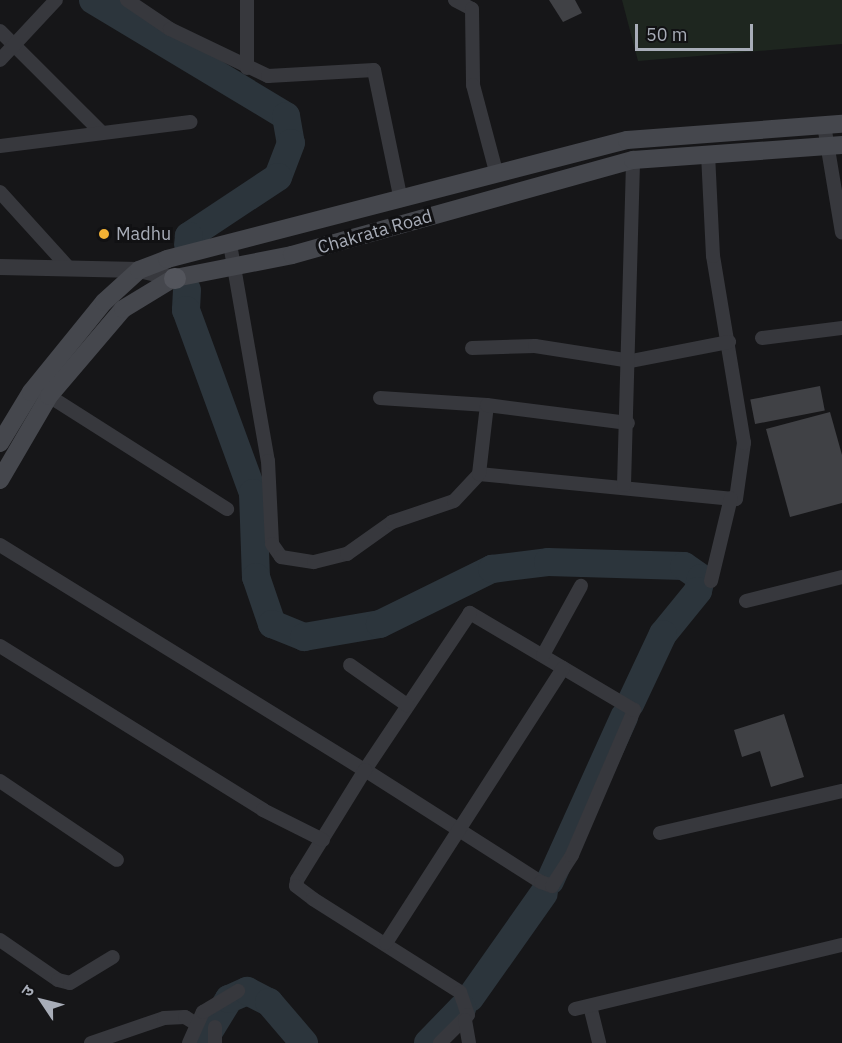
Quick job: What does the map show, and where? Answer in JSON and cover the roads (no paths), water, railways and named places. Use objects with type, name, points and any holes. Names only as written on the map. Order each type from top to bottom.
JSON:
[{"type":"main road","name":"Chakrata Road","points":[[0,443],[46,374],[104,302],[139,270],[627,140],[833,125]]},
{"type":"main road","name":"Chakrata Road","points":[[0,480],[49,396],[123,309],[175,278],[292,255],[633,160],[834,145]]},
{"type":"street","points":[[0,60],[56,0]]},
{"type":"street","points":[[127,0],[247,68],[281,77],[374,70],[401,200]]},
{"type":"street","points":[[247,0],[247,68]]},
{"type":"street","points":[[455,0],[472,9],[473,85],[497,175]]},
{"type":"street","points":[[0,31],[102,133]]},
{"type":"street","points":[[0,146],[190,122]]},
{"type":"street","points":[[833,125],[842,233]]},
{"type":"street","points":[[479,474],[624,485],[738,497],[745,452],[729,342],[713,256],[708,154]]},
{"type":"street","points":[[624,485],[631,361],[633,160]]},
{"type":"street","points":[[0,192],[67,266]]},
{"type":"street","points":[[230,244],[268,461],[275,552],[306,562],[347,554],[392,522],[454,501],[479,474],[487,405]]},
{"type":"street","points":[[0,267],[67,266],[139,270],[175,278]]},
{"type":"street","points":[[762,338],[842,328]]},
{"type":"street","points":[[472,348],[535,346],[631,361],[729,342]]},
{"type":"street","points":[[49,396],[227,509]]},
{"type":"street","points":[[380,398],[487,405],[628,423]]},
{"type":"street","points":[[711,581],[731,498]]},
{"type":"street","points":[[0,545],[365,770],[541,882],[552,886],[559,882],[636,712],[470,613],[407,705],[365,770],[323,840],[296,886],[459,992],[469,1011],[465,1020],[440,1043]]},
{"type":"street","points":[[746,601],[842,577]]},
{"type":"street","points":[[543,655],[581,586]]},
{"type":"street","points":[[0,646],[263,810],[323,840]]},
{"type":"street","points":[[350,665],[407,705]]},
{"type":"street","points":[[386,943],[563,668]]},
{"type":"street","points":[[0,781],[117,860]]},
{"type":"street","points":[[660,833],[842,791]]},
{"type":"street","points":[[0,940],[58,980],[70,983],[113,957]]},
{"type":"street","points":[[575,1009],[842,945]]},
{"type":"street","points":[[189,1043],[196,1024],[212,1004],[238,991]]},
{"type":"street","points":[[590,1006],[599,1043]]},
{"type":"street","points":[[91,1043],[164,1018],[185,1017],[196,1024]]},
{"type":"street","points":[[465,1020],[469,1043]]},
{"type":"street","points":[[215,1027],[215,1043]]},
{"type":"waterway","points":[[93,0],[286,116],[291,143],[278,177],[189,236],[188,245]]},
{"type":"waterway","points":[[187,290],[186,310],[253,493],[256,577],[272,624],[304,637],[380,624],[492,569],[548,562],[684,566],[701,578],[698,591],[663,634],[630,704]]},
{"type":"waterway","points":[[550,881],[624,717]]},
{"type":"waterway","points":[[470,998],[544,893]]},
{"type":"waterway","points":[[202,1043],[229,999],[247,991],[269,1002],[304,1043]]},
{"type":"waterway","points":[[428,1043],[462,1008]]},
{"type":"place","name":"Madhu","points":[[104,234]]}]
